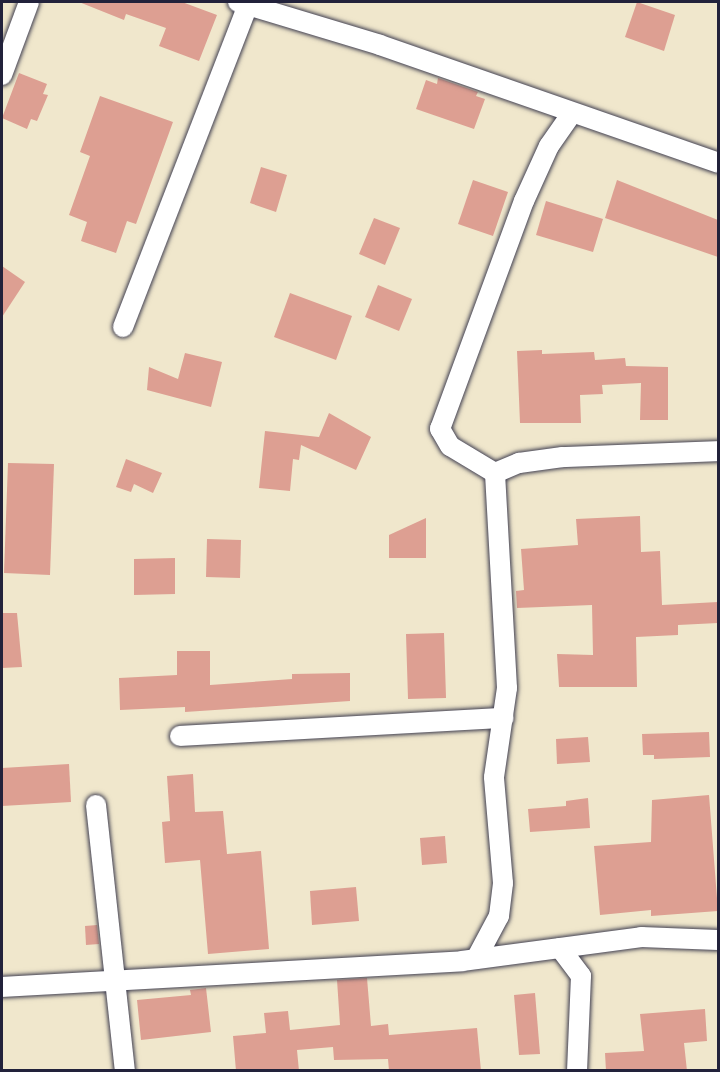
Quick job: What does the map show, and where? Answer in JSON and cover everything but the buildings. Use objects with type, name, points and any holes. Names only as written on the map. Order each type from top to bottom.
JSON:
[{"type":"street","points":[[2,75],[29,2]]},
{"type":"street","points":[[123,327],[245,2],[380,45],[571,114],[718,162]]},
{"type":"street","points":[[495,473],[450,446],[440,429],[524,201],[549,146],[571,114]]},
{"type":"street","points":[[495,473],[519,463],[563,457],[718,451]]},
{"type":"street","points":[[476,959],[499,916],[503,883],[494,777],[507,688],[495,473]]},
{"type":"street","points":[[180,736],[503,718]]},
{"type":"street","points":[[96,805],[113,979],[125,1071]]},
{"type":"street","points":[[2,987],[476,959],[641,937],[718,940]]},
{"type":"street","points":[[560,948],[580,976],[577,1071]]}]
